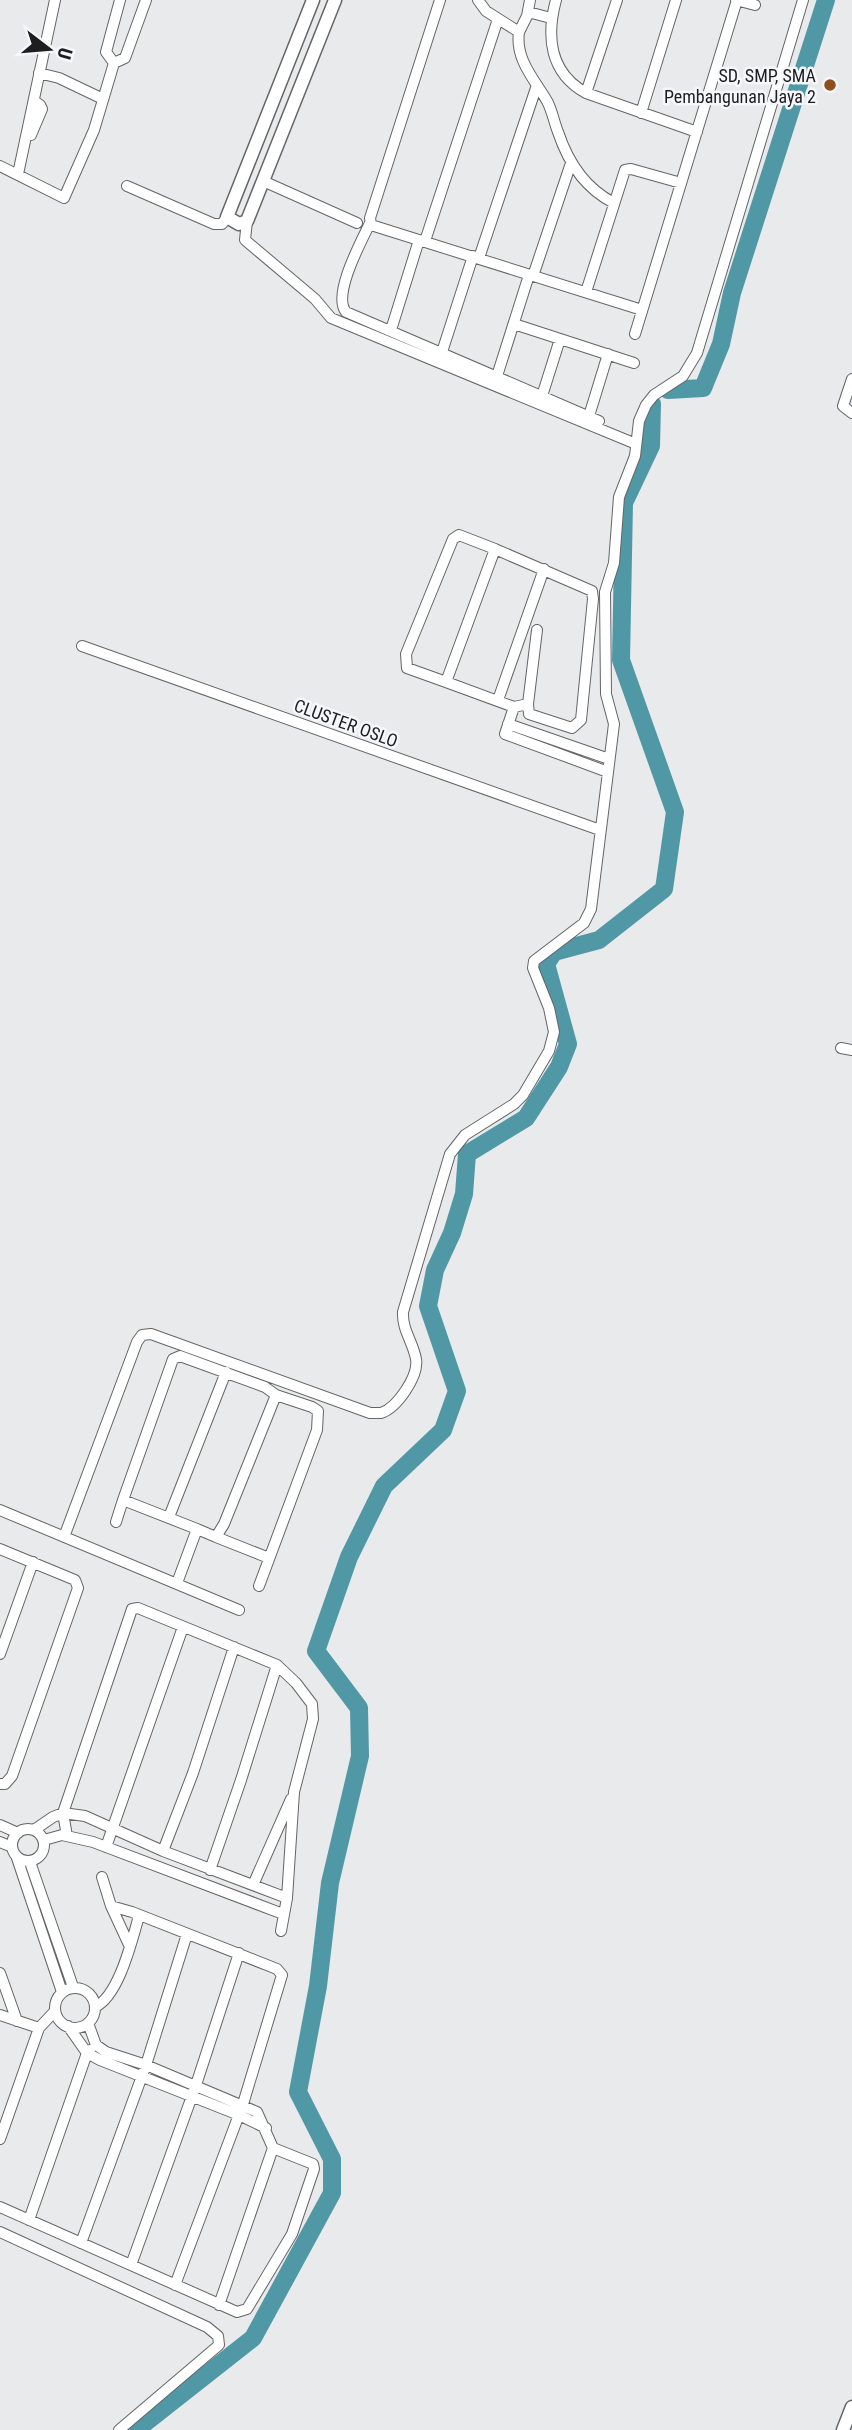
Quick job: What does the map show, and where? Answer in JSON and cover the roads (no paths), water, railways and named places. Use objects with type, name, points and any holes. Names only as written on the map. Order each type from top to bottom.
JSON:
[{"type":"street","points":[[18,174],[55,0]]},
{"type":"street","points":[[114,63],[106,52],[120,0]]},
{"type":"street","points":[[0,166],[64,198],[94,130],[114,63],[125,58],[146,0]]},
{"type":"street","points":[[127,186],[214,224],[222,224],[313,0]]},
{"type":"street","points":[[245,240],[247,221],[335,0]]},
{"type":"street","points":[[440,0],[370,223],[341,296],[342,306],[349,315],[391,330],[599,421]]},
{"type":"street","points":[[478,0],[486,10],[519,32]]},
{"type":"street","points":[[530,0],[519,32],[519,51],[548,104],[570,163],[593,189],[614,203]]},
{"type":"street","points":[[556,0],[551,18],[550,43],[557,64],[568,80],[586,93],[696,132]]},
{"type":"street","points":[[586,93],[617,0]]},
{"type":"street","points":[[641,113],[676,0]]},
{"type":"street","points":[[635,334],[736,0],[755,5]]},
{"type":"street","points":[[64,1537],[137,1342],[142,1335],[151,1334],[370,1413],[382,1413],[395,1403],[416,1369],[416,1357],[404,1327],[403,1312],[450,1154],[465,1135],[514,1104],[523,1095],[549,1051],[554,1032],[549,1009],[533,968],[534,961],[588,917],[614,724],[607,694],[605,592],[614,564],[619,497],[635,456],[639,421],[654,395],[683,376],[697,353],[803,0]]},
{"type":"street","points":[[528,12],[551,18]]},
{"type":"street","points":[[391,330],[498,19]]},
{"type":"street","points":[[39,73],[58,78],[103,99]]},
{"type":"street","points":[[442,352],[537,85]]},
{"type":"street","points":[[497,376],[570,163]]},
{"type":"street","points":[[586,292],[624,172],[627,169],[681,183]]},
{"type":"street","points":[[263,181],[357,223]]},
{"type":"street","points":[[226,219],[239,224],[247,221]]},
{"type":"street","points":[[226,219],[245,240],[315,299],[331,318],[636,444]]},
{"type":"street","points":[[370,223],[376,228],[642,310]]},
{"type":"street","points":[[514,324],[634,363]]},
{"type":"street","points":[[542,396],[560,339]]},
{"type":"street","points":[[589,416],[608,354]]},
{"type":"street","points":[[852,379],[843,405],[844,409],[852,412]]},
{"type":"street","points":[[528,704],[514,707],[407,668],[406,654],[453,539],[459,535],[592,591],[581,720],[572,728],[529,714],[537,630]]},
{"type":"street","points":[[446,682],[495,549]]},
{"type":"street","points":[[498,700],[544,569]]},
{"type":"street","name":"CLUSTER OSLO","points":[[82,646],[600,830]]},
{"type":"street","points":[[507,729],[514,707]]},
{"type":"street","points":[[507,729],[610,759]]},
{"type":"street","points":[[507,729],[608,772]]},
{"type":"street","points":[[841,1048],[852,1050]]},
{"type":"street","points":[[116,1522],[173,1359],[180,1356],[265,1387],[276,1395],[312,1406],[318,1411],[317,1430],[259,1586]]},
{"type":"street","points":[[169,1517],[226,1372]]},
{"type":"street","points":[[216,1537],[235,1500],[276,1395]]},
{"type":"street","points":[[123,1500],[269,1558]]},
{"type":"street","points":[[0,1510],[239,1611]]},
{"type":"street","points":[[177,1583],[197,1529]]},
{"type":"street","points":[[0,1549],[75,1580],[78,1588],[12,1776],[5,1784],[0,1784]]},
{"type":"street","points":[[0,1654],[33,1562]]},
{"type":"street","points":[[67,1836],[63,1813],[130,1612],[135,1607],[277,1665],[308,1696],[314,1711],[294,1792],[253,1885]]},
{"type":"street","points":[[106,1847],[183,1627]]},
{"type":"street","points":[[163,1851],[193,1773],[234,1647]]},
{"type":"street","points":[[210,1870],[242,1780],[277,1665]]},
{"type":"street","points":[[281,1931],[287,1898],[294,1792]]},
{"type":"street","points":[[34,1830],[53,1816],[63,1813],[85,1816],[163,1851],[287,1898]]},
{"type":"street","points":[[0,1825],[18,1833]]},
{"type":"street","points":[[44,1840],[34,1830],[26,1829],[13,1839],[12,1847],[62,1992]]},
{"type":"street","points":[[44,1840],[53,1836],[67,1836],[106,1847],[283,1914]]},
{"type":"street","points":[[30,1862],[42,1854],[44,1840]]},
{"type":"street","points":[[0,1842],[12,1847]]},
{"type":"street","points":[[17,1858],[30,1862]]},
{"type":"street","points":[[183,1876],[187,1860]]},
{"type":"street","points":[[30,1862],[73,1987]]},
{"type":"street","points":[[102,1877],[110,1906],[130,1947]]},
{"type":"street","points":[[230,1894],[235,1879]]},
{"type":"street","points":[[110,1906],[239,1953],[277,1969],[282,1975],[243,2104],[175,2285]]},
{"type":"street","points":[[96,2007],[110,1994],[130,1947],[139,1916]]},
{"type":"street","points":[[81,2243],[146,2065],[187,1934]]},
{"type":"street","points":[[131,2265],[194,2090],[239,1953]]},
{"type":"street","points":[[0,1976],[18,2021]]},
{"type":"street","points":[[68,2026],[78,2028],[94,2016],[96,2007],[93,1998],[84,1989],[73,1987],[62,1992],[56,2000],[55,2011],[87,2053],[142,2075],[243,2104],[257,2112],[273,2148],[219,2305]]},
{"type":"street","points":[[0,2139],[39,2028],[55,2011]]},
{"type":"street","points":[[0,2015],[39,2028]]},
{"type":"street","points":[[88,2023],[96,2045],[106,2052],[146,2065],[266,2129]]},
{"type":"street","points":[[29,2220],[87,2053],[96,2045]]},
{"type":"street","points":[[0,2207],[237,2312],[247,2309],[295,2228],[314,2167],[310,2162],[273,2148]]},
{"type":"street","points":[[0,2232],[207,2327],[218,2336],[220,2342],[217,2346],[119,2430]]},
{"type":"street","points":[[843,2430],[852,2407]]},
{"type":"waterway","points":[[668,390],[703,388],[721,344],[732,293],[826,0]]},
{"type":"waterway","points":[[136,2430],[253,2338],[332,2193],[332,2159],[298,2092],[318,1986],[330,1883],[360,1756],[359,1708],[316,1651],[349,1557],[384,1486],[443,1430],[457,1391],[428,1306],[435,1270],[452,1233],[464,1194],[467,1154],[526,1118],[559,1067],[568,1044],[546,964],[554,952],[599,940],[664,889],[675,812],[621,660],[624,503],[651,446],[652,404]]},
{"type":"place","name":"SD, SMP, SMA Pembangunan Jaya 2","points":[[830,85]]}]
